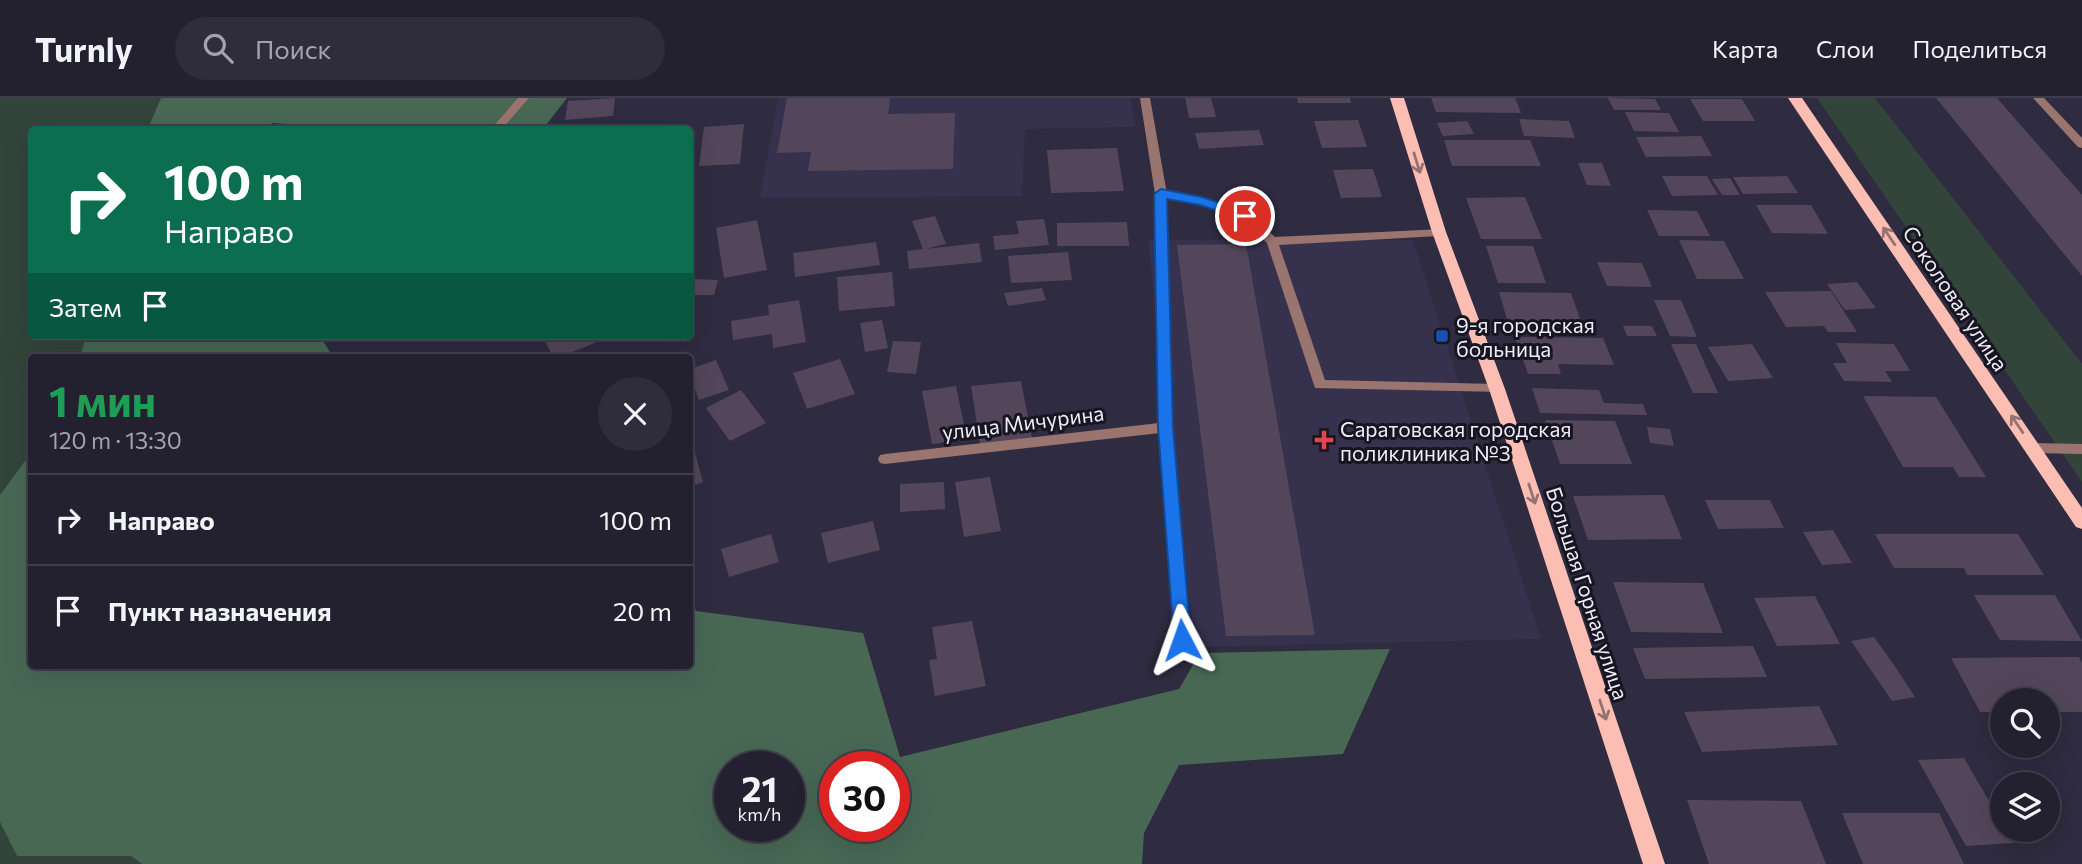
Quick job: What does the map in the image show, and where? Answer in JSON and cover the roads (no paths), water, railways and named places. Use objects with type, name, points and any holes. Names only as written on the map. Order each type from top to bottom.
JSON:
[{"type":"main road","name":"Большая Горная улица","points":[[1397,98],[1439,232],[1497,389],[1654,864]]},
{"type":"main road","name":"Соколовая улица","points":[[1795,98],[2082,522]]},
{"type":"street","points":[[499,126],[524,98]]},
{"type":"street","points":[[1146,98],[1161,194],[1166,427],[1182,640]]},
{"type":"street","points":[[2038,98],[2082,145]]},
{"type":"street","points":[[1161,194],[1202,201],[1245,216],[1272,241],[1320,385],[1497,389]]},
{"type":"street","points":[[1272,241],[1439,232]]},
{"type":"street","name":"улица Мичурина","points":[[885,459],[1166,427]]},
{"type":"street","points":[[2033,448],[2082,449]]},
{"type":"place","name":"9-я городская больница","points":[[1442,336]]},
{"type":"place","name":"Саратовская городская поликлиника №3","points":[[1324,440]]}]
